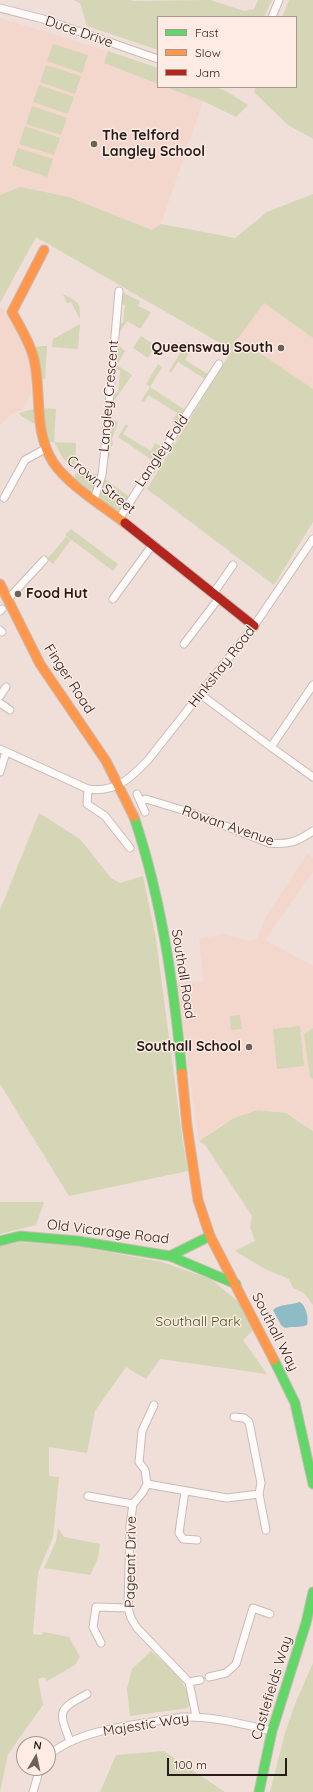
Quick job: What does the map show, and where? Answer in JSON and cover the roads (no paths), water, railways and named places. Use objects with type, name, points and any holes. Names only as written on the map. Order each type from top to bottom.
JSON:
[{"type":"main road","name":"Crown Street","points":[[44,250],[12,312],[26,336],[35,364],[38,426],[45,449],[55,466],[64,476],[254,626]]},
{"type":"main road","name":"Finger Road","points":[[0,584],[40,664],[106,761],[119,785]]},
{"type":"main road","name":"Southall Road","points":[[119,785],[133,814],[142,840],[157,896],[177,1022],[190,1150],[198,1200],[210,1236],[236,1284]]},
{"type":"main road","name":"Old Vicarage Road","points":[[0,1241],[20,1236],[78,1241],[170,1256],[210,1236]]},
{"type":"main road","points":[[170,1256],[236,1284]]},
{"type":"main road","name":"Southall Way","points":[[236,1284],[296,1403],[313,1484]]},
{"type":"main road","name":"Castlefields Way","points":[[259,1792],[272,1731],[306,1623],[313,1592]]},
{"type":"street","points":[[272,16],[279,0]]},
{"type":"street","name":"Duce Drive","points":[[0,8],[43,19],[157,59]]},
{"type":"street","name":"Langley Crescent","points":[[94,500],[102,475],[106,444],[119,291]]},
{"type":"street","name":"Langley Fold","points":[[119,519],[219,364]]},
{"type":"street","points":[[4,498],[25,460],[45,449]]},
{"type":"street","name":"Hinkshay Road","points":[[88,789],[101,791],[119,785],[135,773],[148,760],[254,626],[313,539]]},
{"type":"street","points":[[113,599],[152,544]]},
{"type":"street","points":[[8,599],[44,560]]},
{"type":"street","points":[[184,644],[216,596],[234,564]]},
{"type":"street","points":[[270,747],[312,681]]},
{"type":"street","points":[[0,696],[6,687]]},
{"type":"street","points":[[200,694],[270,747],[313,777]]},
{"type":"street","points":[[0,703],[10,710]]},
{"type":"street","points":[[0,772],[3,751],[88,789],[87,804],[107,814],[130,848]]},
{"type":"street","points":[[137,794],[146,812]]},
{"type":"street","name":"Rowan Avenue","points":[[141,801],[146,799],[192,813],[270,844],[283,845],[297,841],[313,831]]},
{"type":"street","points":[[154,1405],[142,1431],[139,1462],[145,1470],[147,1484],[227,1498],[259,1494]]},
{"type":"street","points":[[234,1417],[244,1418],[249,1422],[262,1483],[259,1494],[266,1530]]},
{"type":"street","name":"Pageant Drive","points":[[147,1484],[143,1492],[133,1504],[130,1525],[128,1608],[130,1618],[137,1628],[190,1682]]},
{"type":"street","points":[[185,1491],[179,1533],[183,1538],[197,1540]]},
{"type":"street","points":[[88,1496],[133,1504]]},
{"type":"street","points":[[101,1643],[93,1627],[96,1607],[128,1608]]},
{"type":"street","points":[[209,1677],[226,1673],[236,1664],[253,1608],[270,1614]]},
{"type":"street","points":[[196,1716],[190,1682],[200,1680]]},
{"type":"street","points":[[70,1741],[62,1720],[62,1712],[66,1706],[87,1694]]},
{"type":"street","name":"Majestic Way","points":[[56,1748],[70,1741],[99,1732],[182,1717],[196,1716],[216,1718],[272,1731]]},
{"type":"street","points":[[33,1792],[38,1776]]},
{"type":"water","points":[[300,1302],[304,1306],[306,1312],[308,1319],[307,1325],[285,1328],[281,1325],[273,1310],[282,1306]]},
{"type":"place","name":"The Telford Langley School","points":[[94,144]]},
{"type":"place","name":"Queensway South","points":[[281,348]]},
{"type":"place","name":"Food Hut","points":[[18,594]]},
{"type":"place","name":"Southall School","points":[[249,1047]]},
{"type":"park label","name":"Southall Park","points":[[198,1322]]}]
